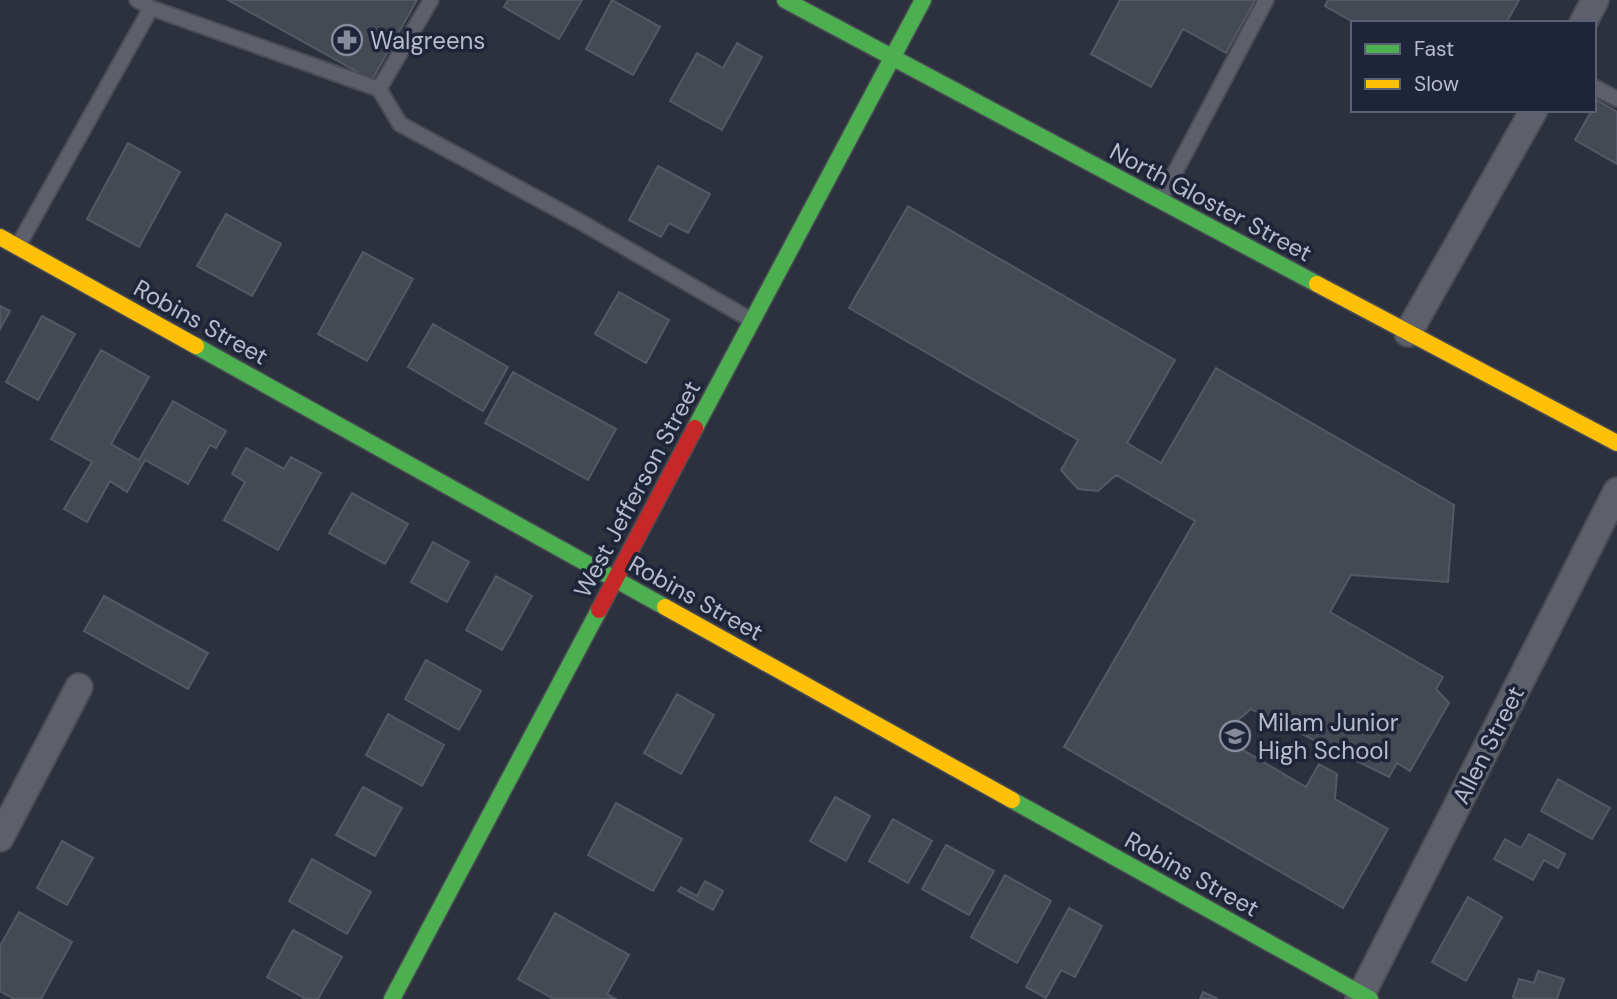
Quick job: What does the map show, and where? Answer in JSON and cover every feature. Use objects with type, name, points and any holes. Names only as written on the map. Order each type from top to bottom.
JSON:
[{"type":"street","name":"North Gloster Street","points":[[785,0],[1617,443]]},
{"type":"street","name":"West Jefferson Street","points":[[392,999],[923,0]]},
{"type":"street","points":[[1584,21],[1595,0]]},
{"type":"street","points":[[1408,333],[1533,112]]},
{"type":"street","name":"Robins Street","points":[[0,237],[1364,997]]},
{"type":"street","name":"Allen Street","points":[[1364,997],[1617,491]]},
{"type":"street","points":[[0,838],[79,687]]},
{"type":"lane","points":[[137,0],[151,8],[379,89],[400,124],[579,221],[752,321]]},
{"type":"lane","points":[[379,89],[431,0]]},
{"type":"lane","points":[[1160,200],[1266,0]]},
{"type":"lane","points":[[18,246],[151,8]]},
{"type":"lane","points":[[1596,88],[1617,99]]},
{"type":"building","name":"Walgreens","points":[[228,0],[417,0],[372,80]]},
{"type":"building","points":[[508,0],[582,0],[559,39],[504,7]]},
{"type":"building","points":[[612,0],[660,27],[633,75],[586,49]]},
{"type":"building","points":[[1120,0],[1255,0],[1226,53],[1183,29],[1151,87],[1091,54]]},
{"type":"building","points":[[1328,0],[1519,0],[1507,21],[1351,21],[1325,6]]},
{"type":"building","points":[[737,43],[762,57],[722,130],[670,101],[697,53],[723,68]]},
{"type":"building","points":[[1597,100],[1617,112],[1617,164],[1575,140],[1591,112],[1596,112]]},
{"type":"building","points":[[128,143],[180,172],[139,247],[87,219]]},
{"type":"building","points":[[658,166],[710,194],[688,233],[669,223],[661,237],[629,220]]},
{"type":"building","points":[[908,206],[1175,360],[1127,443],[1161,463],[1216,368],[1454,505],[1448,582],[1351,575],[1330,612],[1443,677],[1436,689],[1449,703],[1410,771],[1397,763],[1389,777],[1251,709],[1219,736],[1306,787],[1319,764],[1337,774],[1335,799],[1388,829],[1343,908],[1064,747],[1195,521],[1116,475],[1098,491],[1078,489],[1061,470],[1078,440],[849,308]]},
{"type":"building","points":[[226,214],[281,244],[252,296],[197,266]]},
{"type":"building","points":[[363,252],[413,279],[367,361],[318,334]]},
{"type":"building","points":[[619,292],[669,320],[646,363],[595,334]]},
{"type":"building","points":[[0,306],[10,311],[0,329]]},
{"type":"building","points":[[42,316],[75,334],[38,400],[6,382]]},
{"type":"building","points":[[433,324],[508,367],[483,411],[408,367]]},
{"type":"building","points":[[101,350],[149,377],[111,444],[139,460],[173,401],[226,431],[216,448],[210,445],[188,484],[145,460],[127,492],[110,481],[87,522],[64,509],[92,462],[51,439]]},
{"type":"building","points":[[513,372],[616,429],[588,480],[485,423]]},
{"type":"building","points":[[246,448],[284,469],[291,457],[321,473],[278,550],[224,520],[245,482],[232,474]]},
{"type":"building","points":[[352,493],[408,524],[385,564],[329,533]]},
{"type":"building","points":[[433,542],[469,562],[447,602],[411,582]]},
{"type":"building","points":[[496,576],[532,596],[502,650],[466,630]]},
{"type":"building","points":[[104,596],[208,653],[188,689],[84,631]]},
{"type":"building","points":[[426,660],[481,691],[459,730],[405,699]]},
{"type":"building","points":[[677,694],[714,715],[681,774],[644,753]]},
{"type":"building","points":[[388,714],[444,745],[422,786],[366,755]]},
{"type":"building","points":[[1558,779],[1610,808],[1592,839],[1541,811]]},
{"type":"building","points":[[363,787],[402,808],[375,856],[336,835]]},
{"type":"building","points":[[835,797],[870,816],[846,861],[810,841]]},
{"type":"building","points":[[616,803],[682,839],[653,891],[588,855]]},
{"type":"building","points":[[893,819],[932,841],[908,883],[869,861]]},
{"type":"building","points":[[1529,834],[1565,854],[1558,868],[1544,860],[1533,880],[1494,859],[1505,839],[1521,848]]},
{"type":"building","points":[[62,841],[93,858],[67,905],[37,888]]},
{"type":"building","points":[[946,845],[994,871],[969,915],[922,889]]},
{"type":"building","points":[[312,859],[371,892],[347,934],[289,901]]},
{"type":"building","points":[[1005,875],[1051,901],[1017,963],[971,937]]},
{"type":"building","points":[[705,881],[723,891],[713,910],[678,891],[681,887],[697,896]]},
{"type":"building","points":[[1468,897],[1502,917],[1466,981],[1432,962]]},
{"type":"building","points":[[1069,908],[1102,926],[1075,977],[1061,970],[1046,998],[1026,987]]},
{"type":"building","points":[[19,912],[72,942],[41,999],[14,999],[0,991],[0,946]]},
{"type":"building","points":[[555,913],[629,955],[607,994],[616,999],[554,999],[518,979]]},
{"type":"building","points":[[293,930],[342,957],[318,999],[306,999],[267,977]]},
{"type":"building","points":[[1538,971],[1564,979],[1557,999],[1513,997],[1519,979],[1534,983]]},
{"type":"building","points":[[1203,992],[1218,999],[1200,999]]},
{"type":"traffic: fast","points":[[785,0],[1317,284]]},
{"type":"traffic: fast","points":[[695,428],[923,0]]},
{"type":"traffic: fast","points":[[196,346],[665,607]]},
{"type":"traffic: fast","points":[[392,999],[599,610]]},
{"type":"traffic: fast","points":[[1012,800],[1370,999]]},
{"type":"traffic: slow","points":[[0,237],[196,346]]},
{"type":"traffic: slow","points":[[1317,284],[1617,443]]},
{"type":"traffic: slow","points":[[665,607],[1012,800]]},
{"type":"traffic: jam","points":[[599,610],[695,428]]},
{"type":"place","name":"Walgreens","points":[[347,40]]},
{"type":"place","name":"Milam Junior High School","points":[[1235,736]]}]
